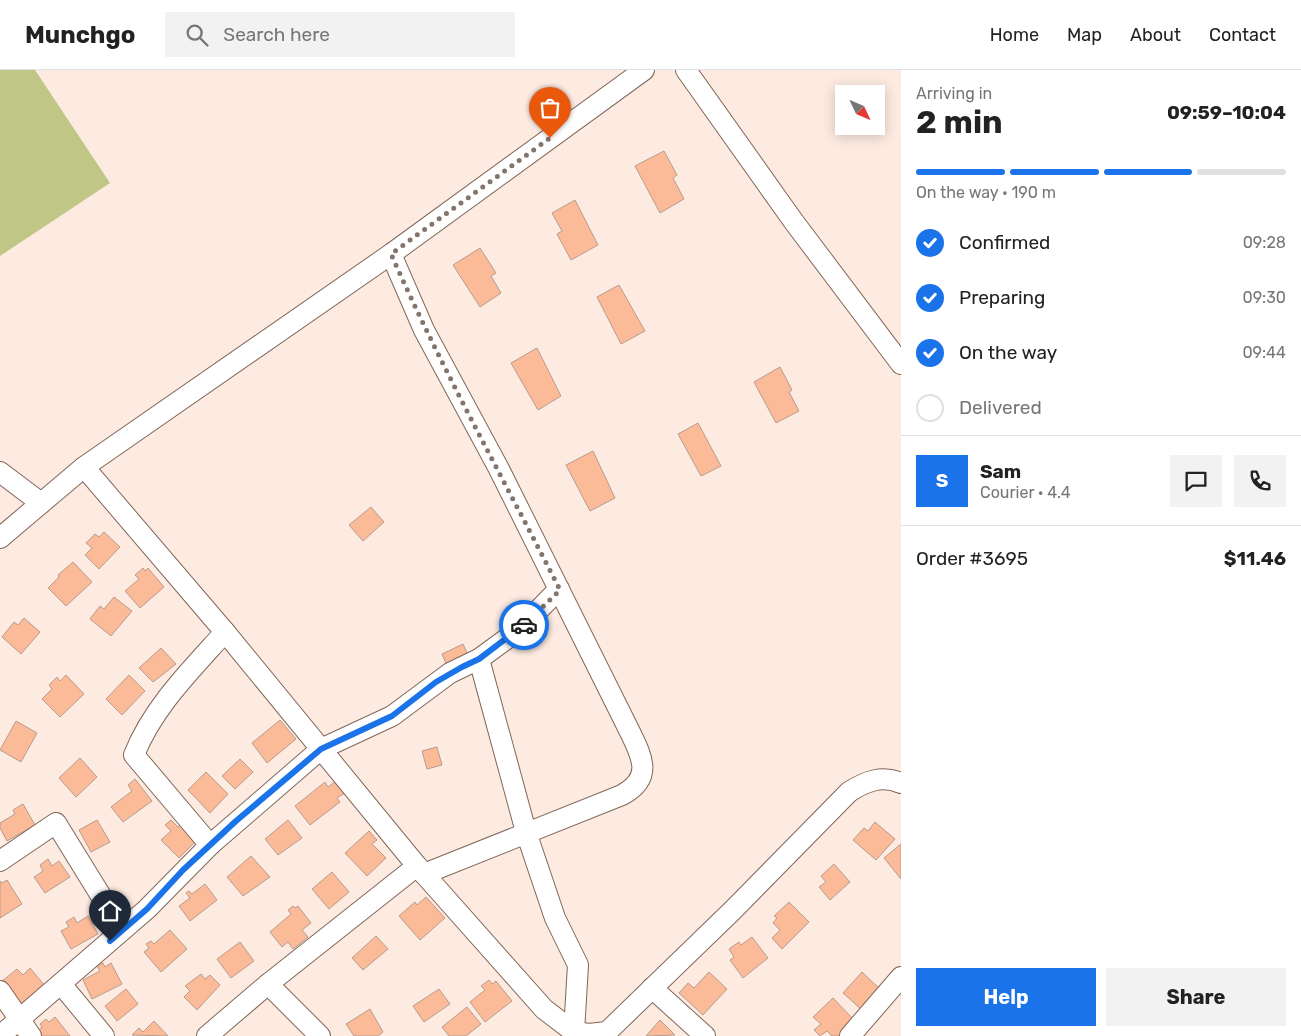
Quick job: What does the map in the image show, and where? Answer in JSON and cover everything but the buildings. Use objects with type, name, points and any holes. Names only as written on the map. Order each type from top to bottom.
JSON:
[{"type":"street","points":[[0,538],[84,467],[391,254],[644,70]]},
{"type":"street","points":[[686,70],[799,230],[901,364]]},
{"type":"street","points":[[211,1035],[268,984],[421,870],[622,795],[632,789],[640,780],[643,769],[639,750],[499,469],[424,330],[391,254]]},
{"type":"street","points":[[84,467],[225,632],[421,870],[544,1008],[559,1022],[574,1032],[604,1034],[733,910],[849,792],[872,780],[884,779],[901,783]]},
{"type":"street","points":[[0,472],[41,503]]},
{"type":"street","points":[[0,1036],[26,1028],[61,984],[160,897],[172,882],[210,845],[321,749],[392,716],[450,673],[479,659],[520,629],[560,590]]},
{"type":"street","points":[[210,845],[134,755],[143,733],[153,716],[225,632]]},
{"type":"street","points":[[479,659],[526,832],[555,918],[578,965],[574,1032]]},
{"type":"street","points":[[0,861],[56,823],[122,930]]},
{"type":"street","points":[[850,1036],[901,977]]},
{"type":"street","points":[[61,984],[104,1036]]},
{"type":"street","points":[[268,984],[320,1036]]},
{"type":"street","points":[[652,988],[705,1036]]},
{"type":"street","points":[[0,991],[26,1028]]},
{"type":"green space","points":[[0,70],[35,70],[110,183],[0,256]]},
{"type":"way so far","points":[[524,625],[560,590],[499,469],[453,387],[424,330],[391,254],[550,138]]},
{"type":"route","points":[[110,941],[160,897],[183,870],[236,821],[321,749],[392,716],[408,706],[436,682],[479,659],[502,644],[524,625]]}]
